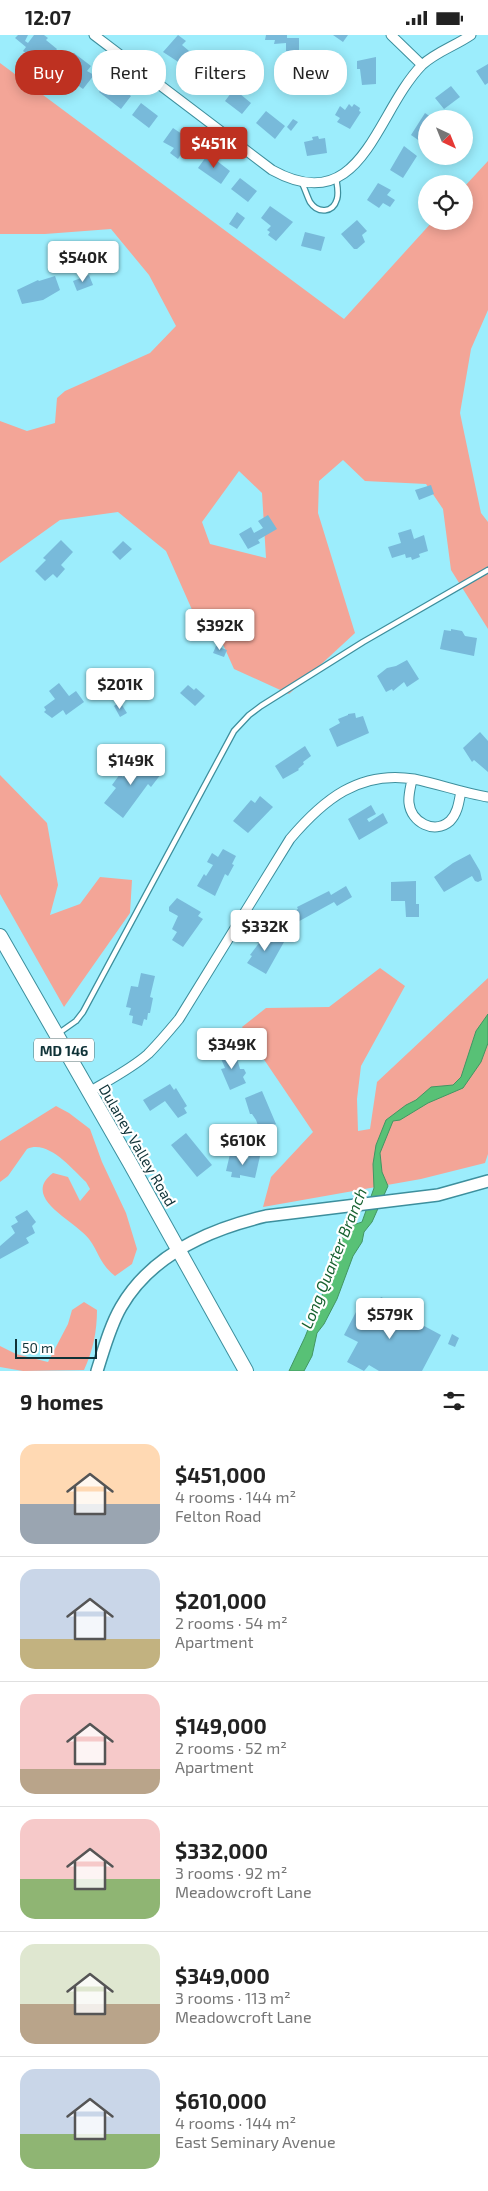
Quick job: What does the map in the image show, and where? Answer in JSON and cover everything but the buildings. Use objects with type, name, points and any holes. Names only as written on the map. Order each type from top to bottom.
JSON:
[{"type":"main road","name":"Dulaney Valley Road","points":[[0,936],[90,1092],[246,1371]]},
{"type":"street","points":[[94,35],[272,170],[288,179],[314,184],[336,178],[356,163],[422,65],[471,35]]},
{"type":"street","points":[[391,35],[422,65]]},
{"type":"street","points":[[90,1092],[147,1055],[179,1019],[273,863],[304,822],[333,797],[354,785],[371,779],[390,777],[412,779],[488,797]]},
{"type":"street","points":[[412,779],[409,801],[411,812],[416,820],[425,825],[442,826],[450,820],[456,812],[462,791]]},
{"type":"street","points":[[97,1371],[108,1337],[126,1299],[150,1270],[179,1250],[210,1235],[254,1219],[278,1214],[438,1195],[488,1181]]},
{"type":"lane","points":[[302,183],[310,202],[320,211],[324,211],[334,206],[337,200],[336,178]]},
{"type":"lane","points":[[56,1035],[76,1021],[83,1012],[225,745],[249,715],[364,642],[488,570]]},
{"type":"shaded area","points":[[0,63],[15,74],[15,95],[43,95],[344,319],[425,230],[473,230],[473,177],[488,161],[488,310],[471,349],[460,413],[481,513],[488,522],[488,629],[451,570],[443,509],[426,484],[365,481],[343,460],[319,481],[318,513],[355,633],[289,694],[234,669],[221,640],[205,639],[166,551],[118,512],[60,520],[0,563],[0,421],[27,431],[55,423],[57,398],[65,391],[150,353],[176,326],[149,275],[111,229],[45,234],[0,234]],"holes":[[[239,471],[262,493],[266,558],[210,544],[202,522]]]},
{"type":"shaded area","points":[[0,775],[47,823],[58,885],[50,915],[80,904],[100,877],[132,880],[130,913],[64,1007],[0,894]]},
{"type":"shaded area","points":[[380,968],[405,986],[361,1066],[357,1099],[358,1131],[370,1129],[377,1082],[488,978],[488,1154],[485,1163],[421,1179],[263,1207],[271,1177],[313,1132],[242,1027],[266,1008],[329,1007]]},
{"type":"shaded area","points":[[488,1014],[488,1043],[481,1062],[463,1088],[428,1103],[400,1120],[393,1121],[380,1153],[382,1172],[388,1186],[372,1222],[364,1232],[362,1242],[353,1256],[337,1299],[317,1333],[312,1356],[304,1371],[289,1371],[334,1272],[338,1249],[345,1230],[362,1222],[374,1188],[373,1164],[376,1145],[386,1120],[416,1100],[431,1087],[453,1085],[461,1077],[476,1031]]},
{"type":"shaded area","points":[[56,1106],[90,1129],[102,1162],[126,1213],[137,1249],[132,1264],[115,1276],[103,1263],[89,1239],[46,1200],[43,1191],[44,1182],[53,1173],[68,1177],[80,1201],[90,1189],[86,1182],[67,1163],[43,1148],[27,1149],[8,1176],[0,1182],[0,1141]]},
{"type":"shaded area","points":[[84,1302],[97,1310],[94,1341],[84,1370],[23,1371],[0,1367],[0,1346],[16,1354],[48,1362],[68,1324],[72,1310]]},
{"type":"water label","name":"Long Quarter Branch","points":[[333,1258]]}]
